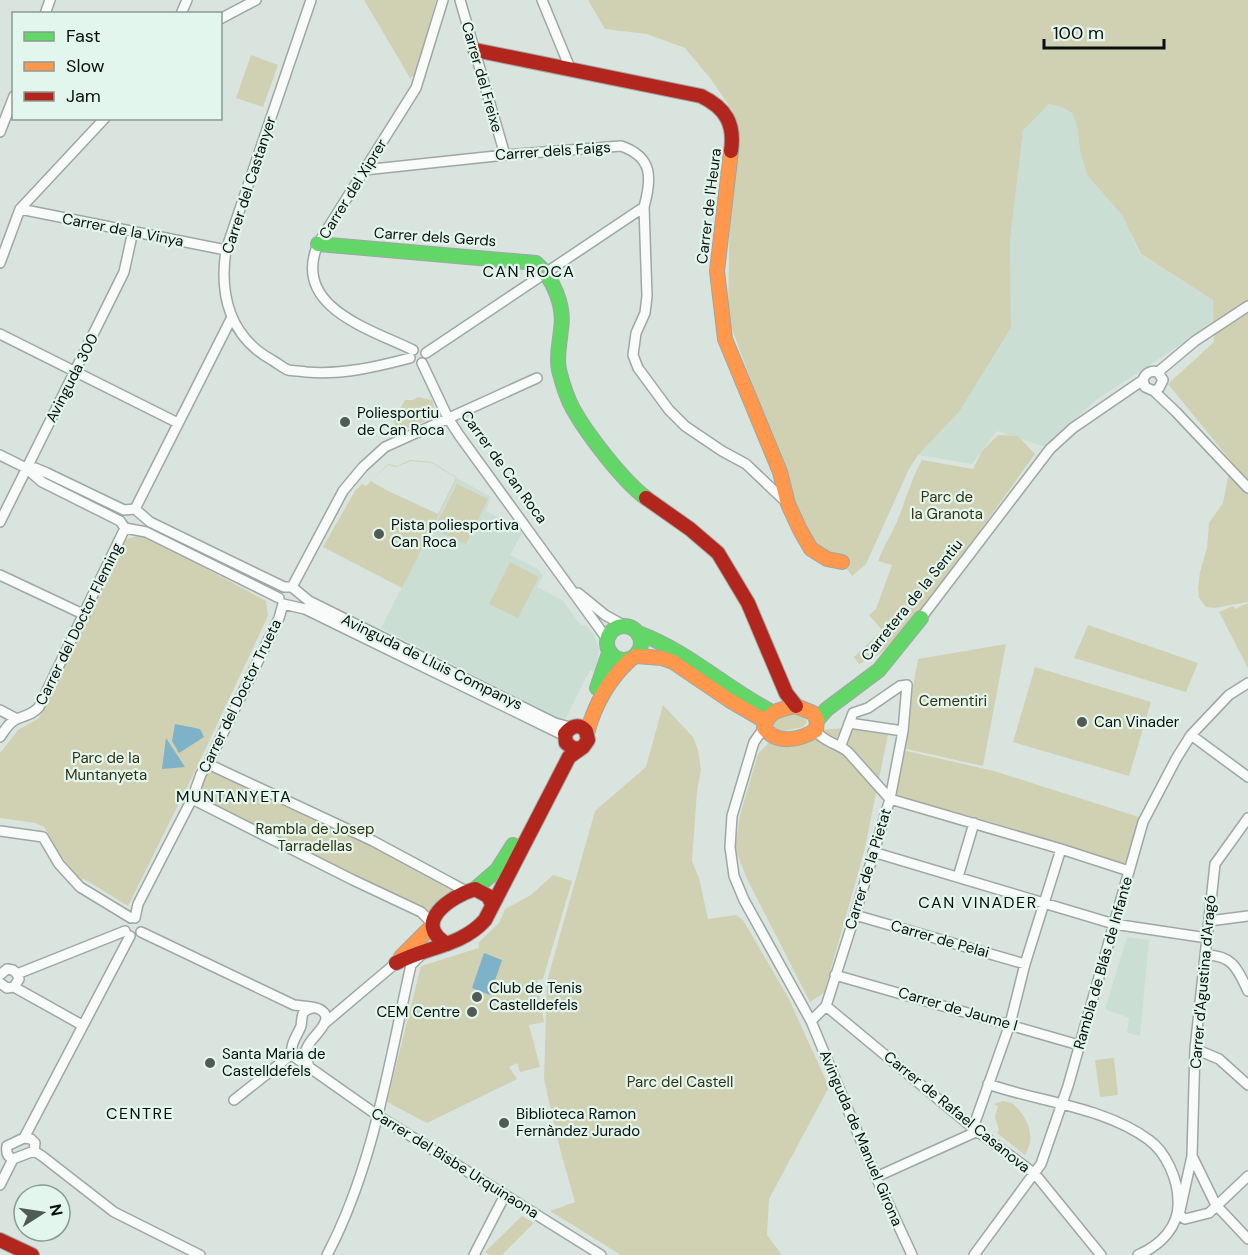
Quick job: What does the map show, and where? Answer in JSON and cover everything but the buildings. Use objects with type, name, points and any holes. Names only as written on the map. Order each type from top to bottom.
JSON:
[{"type":"street","points":[[222,18],[256,0]]},
{"type":"street","name":"Carrer del Castanyer","points":[[311,0],[226,250],[224,268],[231,319],[246,340],[264,356],[289,370],[324,373],[362,370],[412,354]]},
{"type":"street","name":"Carrer del Xiprer","points":[[412,354],[330,308],[322,298],[314,280],[312,257],[416,88],[443,0]]},
{"type":"street","name":"Carrer del Freixe","points":[[460,0],[505,155]]},
{"type":"street","points":[[542,0],[570,68]]},
{"type":"street","name":"Carrer de l'Heura","points":[[475,50],[708,98],[720,106],[731,124],[733,136],[717,271],[725,339],[780,472],[788,504],[811,549],[827,559],[842,562]]},
{"type":"street","points":[[1,127],[12,101]]},
{"type":"street","points":[[0,263],[20,209],[103,120]]},
{"type":"street","name":"Carrer dels Faigs","points":[[364,170],[505,155],[621,146],[634,151],[646,163],[649,178],[644,207]]},
{"type":"street","points":[[644,207],[647,296],[645,313],[634,344],[633,355],[638,368],[669,410],[685,426],[746,464],[788,504]]},
{"type":"street","points":[[426,353],[644,207]]},
{"type":"street","name":"Carrer de la Vinya","points":[[20,209],[226,250]]},
{"type":"street","name":"Avinguda 300","points":[[0,522],[124,272],[133,231]]},
{"type":"street","name":"Carrer dels Gerds","points":[[318,244],[526,261],[536,263],[546,272]]},
{"type":"street","points":[[546,272],[561,310],[559,369],[572,408],[605,455],[641,494],[690,529],[718,553],[748,603],[786,693],[796,706]]},
{"type":"street","points":[[1248,306],[1195,341],[1158,372],[1148,372],[1143,380],[1145,387],[1154,390],[1248,488]]},
{"type":"street","points":[[124,510],[120,515],[126,526],[141,523],[138,512],[178,423],[231,319]]},
{"type":"street","points":[[0,334],[178,423]]},
{"type":"street","points":[[420,348],[426,353],[426,359],[422,363],[415,363],[412,354],[420,348]]},
{"type":"street","name":"Carrer de Can Roca","points":[[422,363],[448,418],[569,585],[608,646]]},
{"type":"street","points":[[1154,390],[1160,388],[1163,383],[1158,372]]},
{"type":"street","points":[[291,589],[343,491],[363,467],[385,447],[537,378]]},
{"type":"street","name":"Carretera de la Sentiu","points":[[818,718],[879,670],[1050,449],[1073,428],[1143,380]]},
{"type":"street","points":[[0,455],[26,468],[35,468],[47,473],[124,510],[138,512]]},
{"type":"street","name":"Avinguda de Lluis Companys","points":[[26,468],[42,482],[126,526],[146,532],[285,602],[305,609],[573,733]]},
{"type":"street","name":"Avinguda de Lluis Companys","points":[[138,512],[150,522],[291,589],[309,601],[573,733]]},
{"type":"street","name":"Carrer del Doctor Fleming","points":[[0,737],[9,724],[28,716],[39,707],[126,526]]},
{"type":"street","points":[[0,575],[85,615]]},
{"type":"street","name":"Carrer de Can Roca","points":[[569,585],[605,615],[625,626]]},
{"type":"street","points":[[291,589],[297,599],[285,602],[280,591],[291,589]]},
{"type":"street","name":"Carrer del Doctor Trueta","points":[[133,918],[285,602]]},
{"type":"street","points":[[294,1005],[309,1031],[316,1032],[396,963],[432,925],[447,902],[494,874],[505,861],[601,681],[614,628],[625,626],[633,628],[638,633],[666,644],[770,717]]},
{"type":"street","points":[[396,963],[413,954],[458,942],[477,929],[485,920],[569,757],[581,748],[572,748],[573,733],[591,716],[614,673],[633,658],[641,645],[638,633]]},
{"type":"street","points":[[608,646],[618,660],[662,658],[673,662],[729,700],[770,717],[796,706],[808,708],[818,718],[819,736],[841,746],[890,799],[1129,871]]},
{"type":"street","name":"Carrer de la Pietat","points":[[826,1006],[890,799],[903,731],[907,685],[904,684],[868,708],[853,713],[849,723]]},
{"type":"street","name":"Rambla de Blás de Infante","points":[[974,1255],[1041,1164],[1068,1086],[1143,822],[1191,735],[1229,695],[1248,684]]},
{"type":"street","name":"Avinguda de Manuel Girona","points":[[786,693],[754,742],[732,816],[731,861],[734,876],[744,900],[811,1021],[876,1177],[912,1255]]},
{"type":"street","points":[[0,710],[17,719]]},
{"type":"street","points":[[770,717],[767,734],[777,739]]},
{"type":"street","points":[[754,742],[803,736],[818,718]]},
{"type":"street","points":[[841,746],[849,723],[903,731]]},
{"type":"street","points":[[1191,735],[1248,777]]},
{"type":"street","points":[[208,764],[373,841],[470,890],[488,896],[492,904]]},
{"type":"street","points":[[192,799],[421,912],[432,925],[433,935],[447,944]]},
{"type":"street","name":"Carrer d'Agustina d'Aragó","points":[[1179,1215],[1191,1156],[1195,1049],[1215,864],[1248,818]]},
{"type":"street","points":[[958,877],[974,823]]},
{"type":"street","points":[[0,831],[43,837],[59,864],[80,887],[141,923],[141,932],[137,936],[127,934],[17,974]]},
{"type":"street","points":[[876,1177],[976,1129],[988,1084],[1010,1024],[1025,963],[1061,849]]},
{"type":"street","points":[[873,852],[1114,924],[1207,938]]},
{"type":"street","name":"Carrer de Pelai","points":[[855,915],[1025,963]]},
{"type":"street","points":[[1209,921],[1248,916]]},
{"type":"street","points":[[24,1138],[127,934],[125,923],[133,918]]},
{"type":"street","points":[[141,932],[294,1005],[318,1010],[325,1017],[324,1025],[304,1054],[310,1070]]},
{"type":"street","points":[[331,1254],[359,1183],[411,965],[417,957],[430,949]]},
{"type":"street","points":[[1206,956],[1216,955],[1229,960],[1239,972],[1248,991]]},
{"type":"street","points":[[1,970],[10,969],[17,974],[19,979],[14,987]]},
{"type":"street","name":"Carrer de Jaume I","points":[[836,975],[1080,1045]]},
{"type":"street","points":[[1,987],[14,987],[82,1025]]},
{"type":"street","points":[[811,1021],[826,1006]]},
{"type":"street","name":"Carrer de Rafael Casanova","points":[[826,1006],[976,1129],[1035,1174],[1101,1255]]},
{"type":"street","points":[[234,1100],[292,1054],[291,1046],[307,1010],[342,1010]]},
{"type":"street","points":[[1195,1049],[1219,1059],[1248,1085]]},
{"type":"street","name":"Carrer del Bisbe Urquinaona","points":[[292,1054],[310,1070],[377,1115],[601,1255]]},
{"type":"street","points":[[988,1084],[1121,1123],[1151,1141],[1162,1155],[1178,1188],[1179,1215],[1170,1233],[1137,1255]]},
{"type":"street","points":[[13,1159],[3,1145],[24,1138],[31,1139],[35,1143],[34,1151]]},
{"type":"street","points":[[0,1185],[13,1159],[34,1151],[45,1157],[114,1212],[200,1255]]},
{"type":"street","name":"Carrer d'Agustina d'Aragó","points":[[1191,1156],[1216,1205],[1248,1239]]},
{"type":"street","points":[[1179,1215],[1185,1219],[1209,1213],[1248,1176]]},
{"type":"street","points":[[1186,1181],[1203,1179]]},
{"type":"street","points":[[474,1255],[505,1196]]},
{"type":"street","points":[[0,1239],[32,1255]]},
{"type":"shaded area","points":[[1049,104],[1062,107],[1072,113],[1077,125],[1080,151],[1087,175],[1122,215],[1140,254],[1213,300],[1214,323],[1096,400],[1045,447],[997,431],[972,464],[918,455],[959,412],[1011,328],[1010,241],[1023,129]]},
{"type":"shaded area","points":[[457,478],[491,497],[486,511],[518,528],[522,533],[510,555],[538,569],[543,576],[537,587],[562,600],[581,625],[586,625],[594,635],[599,649],[596,673],[590,670],[566,718],[561,719],[381,628]]},
{"type":"shaded area","points":[[1127,937],[1149,940],[1140,1036],[1127,1033],[1129,1018],[1105,1009]]},
{"type":"green space","points":[[364,0],[436,0],[416,74],[410,78]]},
{"type":"green space","points":[[588,0],[1248,0],[1248,602],[1214,608],[1206,607],[1199,598],[1200,572],[1207,548],[1209,523],[1223,503],[1231,461],[1168,384],[1214,342],[1213,300],[1141,254],[1122,215],[1087,175],[1080,151],[1077,125],[1072,113],[1062,107],[1049,104],[1023,130],[1010,241],[1011,328],[959,412],[918,455],[909,469],[866,564],[852,576],[837,555],[819,551],[802,520],[728,318],[730,196],[739,136],[732,110],[685,48],[647,34],[605,29]]},
{"type":"green space","points":[[251,55],[278,65],[263,107],[236,98]]},
{"type":"green space","points":[[418,397],[432,400],[435,409],[429,419],[428,416],[424,418],[425,421],[393,434],[391,431],[395,424],[393,421],[405,400]]},
{"type":"green space","name":"Parc de la Granota","points":[[998,435],[1018,436],[1035,454],[900,637],[880,654],[859,664],[854,657],[882,630],[869,615],[876,609],[892,565],[878,561],[922,460],[973,469],[982,451]]},
{"type":"green space","name":"Pista poliesportiva Can Roca","points":[[410,460],[432,462],[457,478],[402,588],[323,547],[355,491],[362,484],[366,486],[388,464],[397,466]],"holes":[[[411,461],[432,463],[456,478],[438,514],[371,481],[388,465],[396,467]]]},
{"type":"green space","points":[[457,484],[488,499],[466,544],[434,529]]},
{"type":"green space","name":"Parc de la Muntanyeta","points":[[144,535],[266,601],[268,616],[128,906],[84,879],[79,880],[44,827],[35,823],[0,818],[0,753],[18,730],[39,718],[125,539]]},
{"type":"green space","points":[[510,562],[539,577],[518,618],[489,604]]},
{"type":"green space","points":[[1248,603],[1248,668],[1219,612],[1233,606],[1235,609]]},
{"type":"green space","points":[[1088,625],[1198,663],[1186,692],[1074,658]]},
{"type":"green space","name":"Cementiri","points":[[1006,644],[983,766],[902,748],[918,659]]},
{"type":"green space","name":"Can Vinader","points":[[1035,667],[1151,702],[1129,776],[1013,742]]},
{"type":"green space","name":"Parc del Castell","points":[[663,705],[693,737],[698,750],[701,770],[697,791],[692,861],[699,878],[708,919],[736,915],[743,920],[788,997],[829,1087],[769,1199],[767,1235],[782,1255],[621,1255],[550,1211],[575,1202],[544,1079],[547,981],[595,811],[646,767]]},
{"type":"green space","points":[[802,712],[807,722],[803,727],[773,732],[770,721],[773,715]]},
{"type":"green space","points":[[843,728],[888,735],[864,852],[824,993],[810,1002],[747,879],[735,848],[740,815],[758,754],[772,739],[809,731]]},
{"type":"green space","points":[[902,750],[994,771],[1139,817],[1125,865],[991,822],[893,796]]},
{"type":"green space","name":"Rambla de Josep Tarradellas","points":[[215,769],[457,890],[431,915],[422,908],[294,847],[203,800],[200,796],[200,789],[207,771]]},
{"type":"green space","name":"Club de Tenis Castelldefels","points":[[553,875],[572,881],[543,979],[537,980],[544,1022],[529,1025],[540,1067],[520,1072],[517,1063],[509,1067],[517,1079],[427,1123],[387,1102],[421,966],[479,948],[478,943],[499,923],[505,909],[531,895]]},
{"type":"green space","points":[[1114,1058],[1118,1095],[1100,1097],[1095,1060]]},
{"type":"green space","points":[[1003,1101],[1012,1103],[1017,1108],[1029,1127],[1029,1148],[1025,1155],[997,1133],[999,1130],[995,1117],[998,1106],[994,1104]]},
{"type":"green space","points":[[522,1216],[534,1223],[502,1255],[490,1255],[485,1252]]},
{"type":"water","points":[[175,724],[200,729],[204,737],[179,753],[172,741]]},
{"type":"water","points":[[166,738],[185,767],[162,769]]},
{"type":"water","points":[[484,953],[502,960],[490,995],[472,988]]},
{"type":"traffic: fast","points":[[318,244],[536,263],[548,276],[559,302],[562,320],[558,365],[571,405],[606,457],[646,498]]},
{"type":"traffic: fast","points":[[817,720],[827,709],[879,670],[921,618]]},
{"type":"traffic: fast","points":[[624,626],[636,631],[641,643],[636,655],[624,660],[612,655],[607,643],[612,631],[624,626]]},
{"type":"traffic: fast","points":[[638,633],[690,660],[772,712]]},
{"type":"traffic: fast","points":[[597,688],[609,653]]},
{"type":"traffic: fast","points":[[475,889],[497,870],[513,845]]},
{"type":"traffic: slow","points":[[731,151],[717,271],[725,339],[780,472],[788,504],[800,530],[811,549],[827,559],[842,562]]},
{"type":"traffic: slow","points":[[636,656],[662,658],[673,662],[765,721]]},
{"type":"traffic: slow","points":[[587,733],[603,693],[630,660]]},
{"type":"traffic: slow","points":[[796,706],[813,713],[817,720],[816,730],[796,738],[782,739],[775,737],[764,728],[772,714],[796,706]]},
{"type":"traffic: slow","points":[[401,957],[431,927]]},
{"type":"traffic: jam","points":[[475,50],[701,96],[717,106],[727,118],[732,133],[731,151]]},
{"type":"traffic: jam","points":[[646,498],[690,529],[718,553],[748,603],[786,693],[796,706]]},
{"type":"traffic: jam","points":[[396,963],[455,941],[476,929],[485,920],[569,757],[583,747],[588,740],[586,731],[575,726],[565,734],[566,743],[574,749],[581,748]]},
{"type":"traffic: jam","points":[[447,944],[437,936],[433,928],[438,911],[455,898],[475,889],[488,896],[492,904]]},
{"type":"traffic: jam","points":[[0,1240],[32,1255]]},
{"type":"place","name":"Poliesportiu de Can Roca","points":[[345,422]]},
{"type":"place","name":"Pista poliesportiva Can Roca","points":[[379,534]]},
{"type":"place","name":"Can Vinader","points":[[1082,722]]},
{"type":"place","name":"Club de Tenis Castelldefels","points":[[477,997]]},
{"type":"place","name":"CEM Centre","points":[[472,1012]]},
{"type":"place","name":"Santa Maria de Castelldefels","points":[[210,1063]]},
{"type":"place","name":"Biblioteca Ramon Fernàndez Jurado","points":[[504,1123]]},
{"type":"district","name":"CAN ROCA","points":[[529,271]]},
{"type":"district","name":"MUNTANYETA","points":[[234,796]]},
{"type":"district","name":"CAN VINADER","points":[[978,902]]},
{"type":"district","name":"CENTRE","points":[[140,1113]]}]
